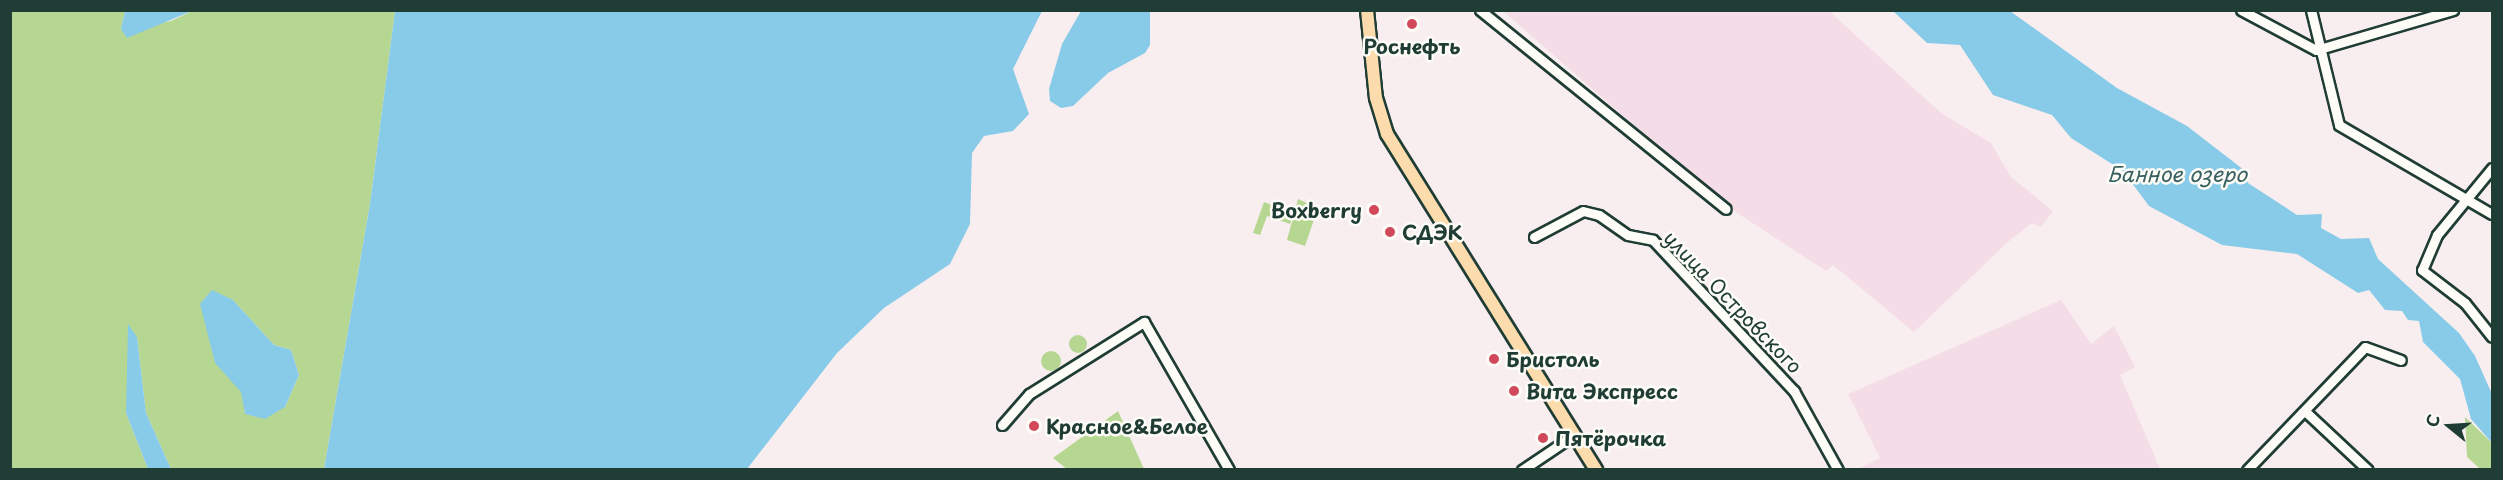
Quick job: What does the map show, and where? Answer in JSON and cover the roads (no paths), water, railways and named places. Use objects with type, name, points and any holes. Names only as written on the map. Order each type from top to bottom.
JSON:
[{"type":"main road","points":[[1366,10],[1376,98],[1387,134],[1596,470]]},
{"type":"street","points":[[1480,10],[1726,209]]},
{"type":"street","points":[[2241,10],[2316,50],[2453,10]]},
{"type":"street","points":[[2311,10],[2316,50],[2339,125],[2493,214]]},
{"type":"street","points":[[2493,168],[2464,198],[2437,235],[2422,270],[2471,309],[2493,337]]},
{"type":"street","name":"улица Островского","points":[[1534,237],[1583,211],[1599,214],[1628,234],[1653,240],[1794,391],[1838,470]]},
{"type":"street","points":[[1002,425],[1029,394],[1144,322],[1229,470]]},
{"type":"street","points":[[2247,470],[2307,413],[2365,347],[2401,360]]},
{"type":"street","points":[[2307,413],[2368,470]]},
{"type":"street","points":[[1522,470],[1574,435]]},
{"type":"water","points":[[125,10],[192,11],[127,38],[121,29]]},
{"type":"water","points":[[395,10],[1042,11],[1013,69],[1029,114],[1013,131],[984,136],[972,153],[970,224],[950,264],[884,308],[837,353],[747,469],[324,469],[370,204]]},
{"type":"water","points":[[1081,11],[1150,11],[1150,45],[1145,53],[1108,73],[1073,106],[1061,108],[1050,101],[1049,89],[1062,44]]},
{"type":"water","name":"Банное озеро","points":[[1893,11],[2010,11],[2117,88],[2187,126],[2244,170],[2248,183],[2297,215],[2322,214],[2321,228],[2341,239],[2369,238],[2378,259],[2459,333],[2475,356],[2492,394],[2492,443],[2471,419],[2460,379],[2423,342],[2419,321],[2408,320],[2402,311],[2385,310],[2369,290],[2358,293],[2297,254],[2222,245],[2149,206],[2123,171],[2071,138],[2052,115],[1993,95],[1960,45],[1927,43]]},
{"type":"water","points":[[212,290],[233,300],[274,345],[291,350],[299,375],[285,407],[265,419],[245,414],[241,392],[215,363],[200,304]]},
{"type":"water","points":[[128,324],[137,337],[146,413],[171,469],[148,469],[126,413]]},
{"type":"place","name":"Роснефть","points":[[1412,24]]},
{"type":"place","name":"Boxberry","points":[[1374,210]]},
{"type":"place","name":"СДЭК","points":[[1390,232]]},
{"type":"place","name":"Бристоль","points":[[1494,359]]},
{"type":"place","name":"Вита Экспресс","points":[[1514,391]]},
{"type":"place","name":"Красное&Белое","points":[[1034,426]]},
{"type":"place","name":"Пятёрочка","points":[[1543,438]]}]
